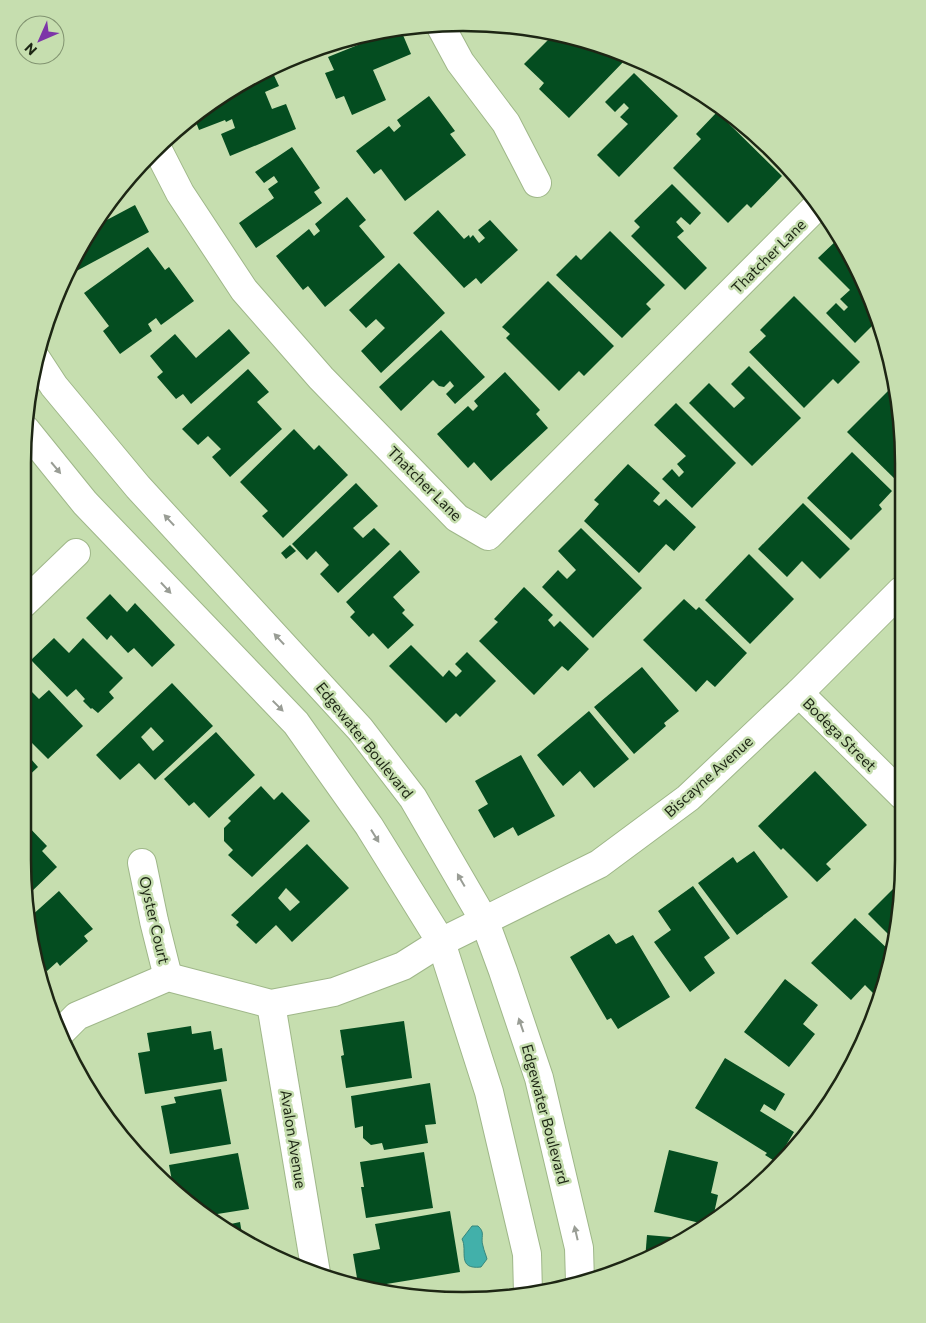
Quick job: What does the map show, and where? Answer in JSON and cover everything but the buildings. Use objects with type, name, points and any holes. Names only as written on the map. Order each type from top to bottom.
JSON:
[{"type":"street","points":[[444,32],[460,62],[506,123],[537,183]]},
{"type":"street","name":"Thatcher Lane","points":[[161,155],[180,194],[244,290],[321,378],[457,518],[488,536],[813,210]]},
{"type":"street","name":"Edgewater Boulevard","points":[[42,368],[54,386],[138,487],[360,729],[413,798],[485,922],[539,1078],[579,1248],[580,1276]]},
{"type":"street","points":[[32,437],[85,503],[296,723],[369,826],[441,942],[489,1092],[527,1254],[528,1286]]},
{"type":"street","points":[[31,596],[76,553]]},
{"type":"street","name":"Biscayne Avenue","points":[[271,1004],[334,992],[403,966],[441,942],[485,922],[599,864],[688,798],[799,693],[895,597]]},
{"type":"street","name":"Bodega Street","points":[[799,693],[895,788]]},
{"type":"street","name":"Oyster Court","points":[[142,863],[168,977]]},
{"type":"street","points":[[65,1028],[78,1016],[168,977],[271,1004]]},
{"type":"street","name":"Avalon Avenue","points":[[271,1004],[315,1265]]},
{"type":"water","points":[[472,1226],[478,1226],[482,1233],[482,1243],[487,1259],[481,1267],[468,1265],[464,1258],[464,1243],[462,1239]]}]
